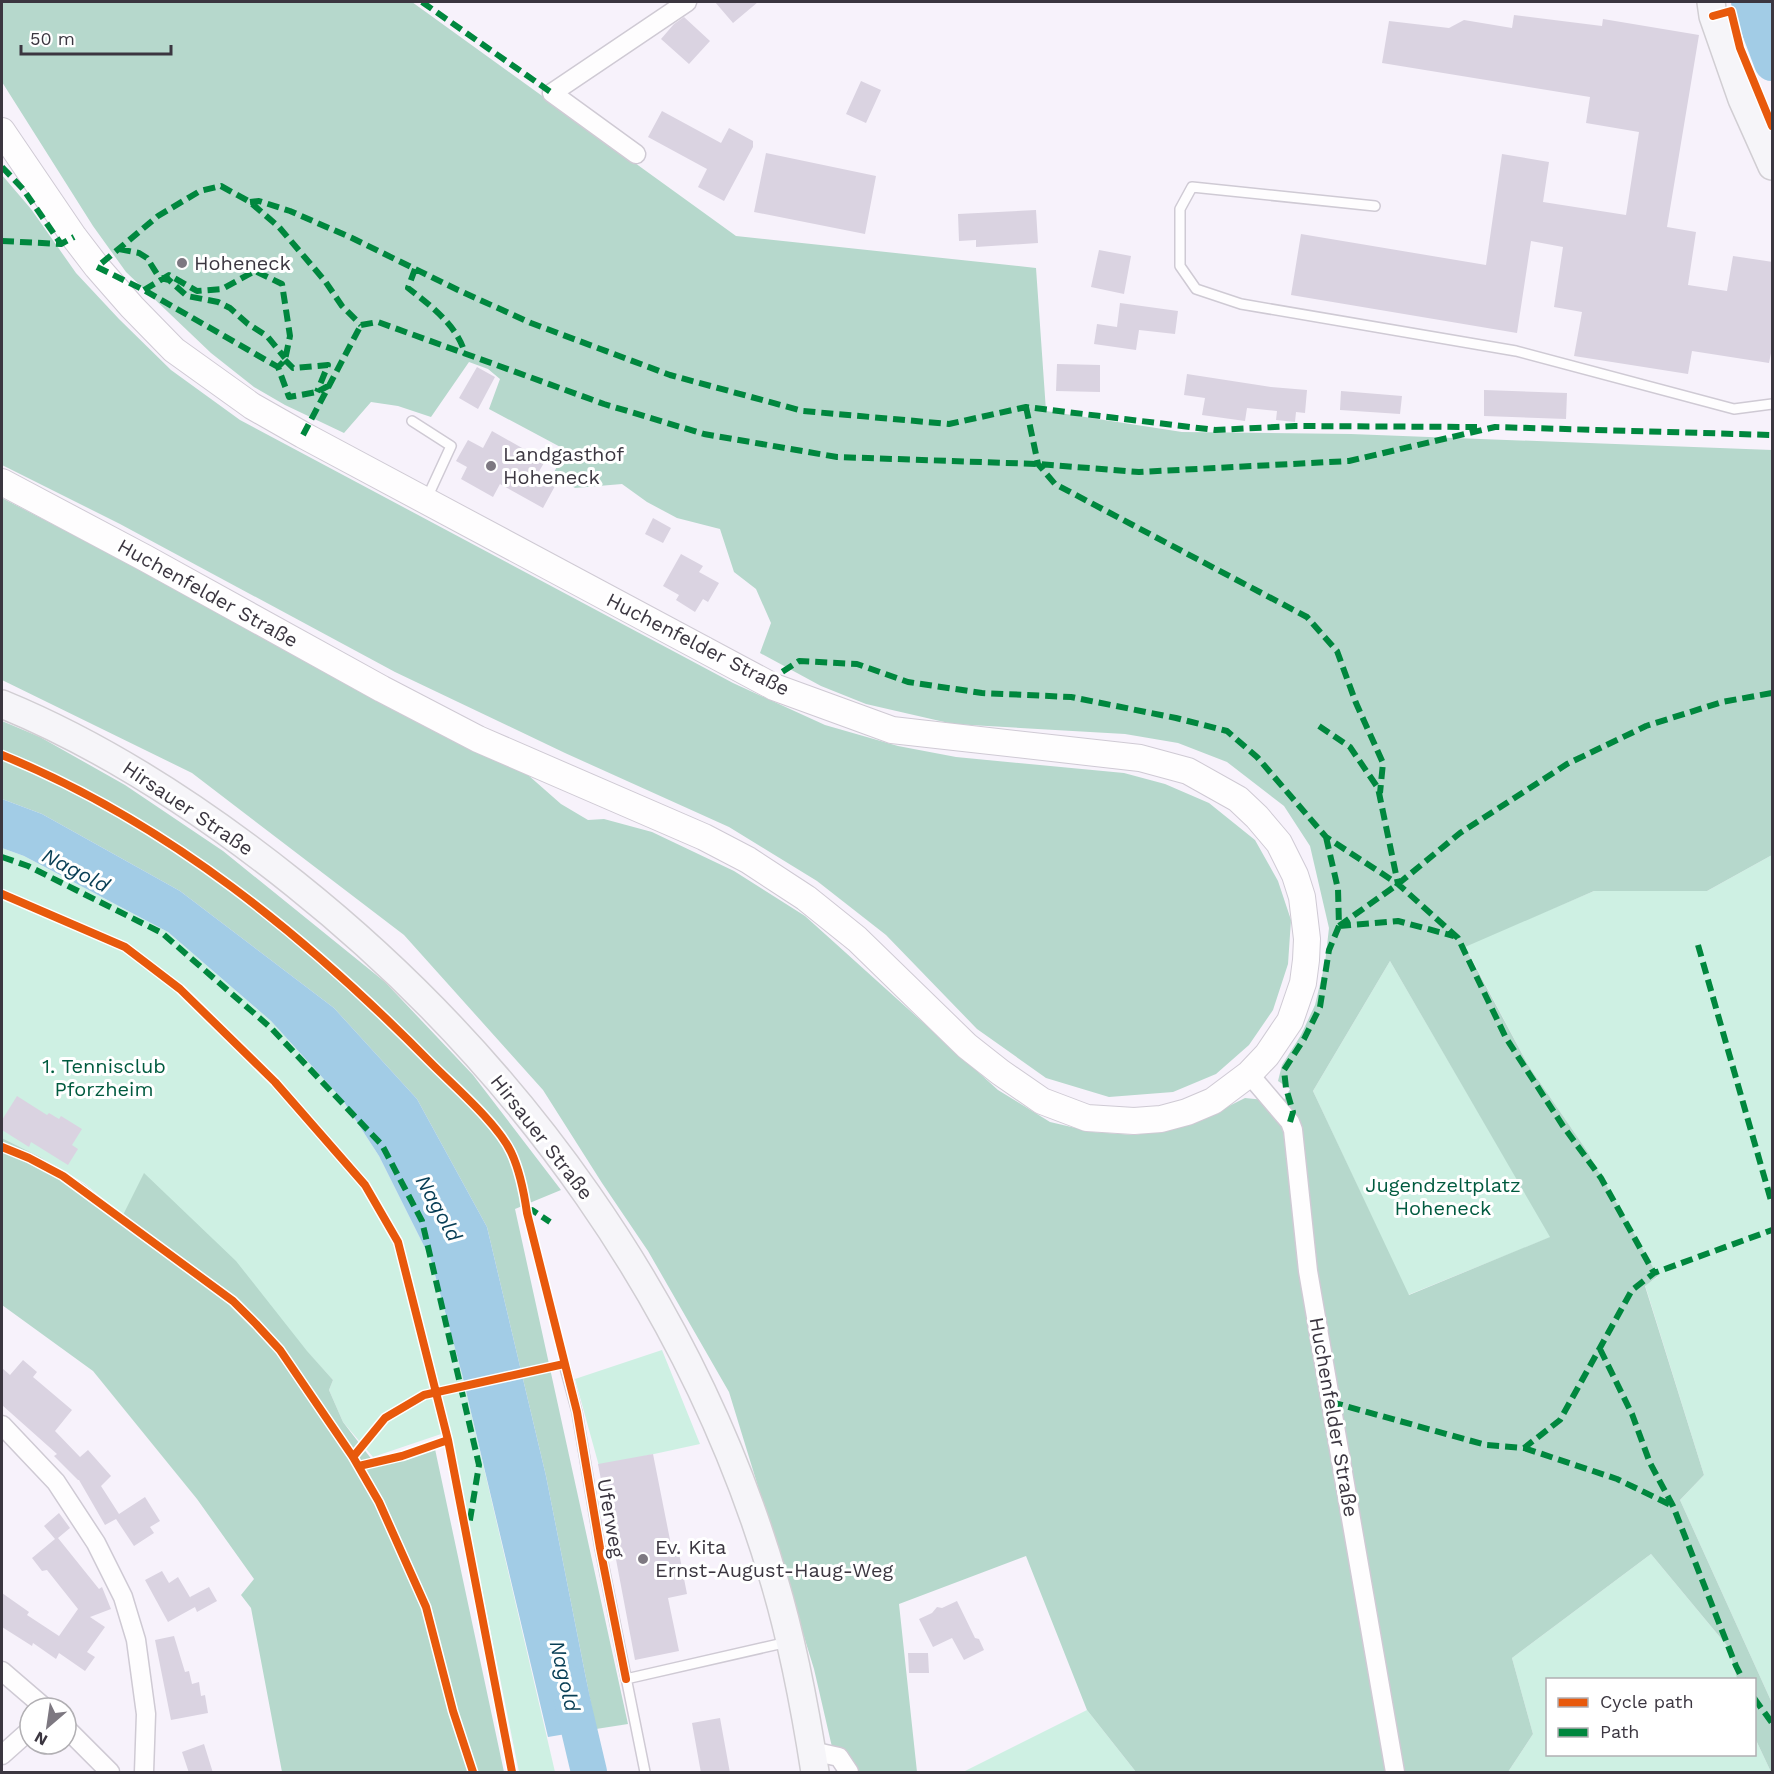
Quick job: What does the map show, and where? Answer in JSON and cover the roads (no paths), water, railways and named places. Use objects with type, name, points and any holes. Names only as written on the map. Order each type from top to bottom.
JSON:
[{"type":"main road","points":[[1711,2],[1713,16],[1742,99],[1773,166]]},
{"type":"main road","name":"Huchenfelder Straße","points":[[2,131],[97,267],[174,350],[252,406],[303,435],[774,687],[892,730],[1140,758],[1188,771],[1238,799],[1279,843],[1295,875],[1302,897],[1307,939],[1306,960],[1303,984],[1290,1021],[1267,1055],[1249,1074],[1213,1101],[1187,1112],[1161,1119],[1134,1122],[1088,1118],[1042,1101],[967,1046],[857,939],[806,898],[748,860],[704,837],[478,739],[2,482]]},
{"type":"main road","name":"Hirsauer Straße","points":[[2,704],[85,743],[135,771],[180,798],[252,849],[319,903],[383,960],[438,1014],[494,1074],[537,1125],[613,1233],[650,1292],[679,1344],[723,1438],[775,1581],[791,1641],[813,1762]]},
{"type":"street","points":[[636,154],[552,93],[687,2]]},
{"type":"street","name":"Huchenfelder Straße","points":[[1249,1074],[1290,1122],[1293,1130],[1308,1271],[1395,1773]]},
{"type":"street","points":[[2,1425],[56,1482],[96,1543],[123,1597],[136,1640],[146,1714],[144,1773]]},
{"type":"street","points":[[2,1671],[31,1696]]},
{"type":"street","points":[[78,1740],[110,1773]]},
{"type":"street","points":[[2,1755],[18,1741]]},
{"type":"street","points":[[813,1762],[839,1757],[849,1773]]},
{"type":"lane","points":[[1375,206],[1192,187],[1180,209],[1180,266],[1196,290],[1241,304],[1516,351],[1734,409],[1773,405]]},
{"type":"lane","points":[[412,421],[451,446],[426,500]]},
{"type":"lane","name":"Uferweg","points":[[564,1364],[577,1412],[600,1548],[645,1773]]},
{"type":"lane","points":[[626,1679],[791,1641]]},
{"type":"water","points":[[1762,2],[1772,2],[1772,27],[1763,10]]},
{"type":"water","points":[[2,799],[42,814],[180,891],[334,1008],[417,1099],[487,1227],[546,1476],[596,1729],[548,1737],[462,1374],[431,1260],[379,1156],[342,1099],[271,1021],[168,932],[24,856],[2,848]]},
{"type":"waterway","points":[[1749,2],[1772,63]]},
{"type":"waterway","name":"Nagold","points":[[568,1683],[589,1772]]},
{"type":"place","name":"Hoheneck","points":[[182,263]]},
{"type":"place","name":"Landgasthof Hoheneck","points":[[491,466]]},
{"type":"place","name":"Ev. Kita Ernst-August-Haug-Weg","points":[[643,1559]]},
{"type":"park label","name":"1. Tennisclub Pforzheim","points":[[104,1078]]},
{"type":"park label","name":"Jugendzeltplatz Hoheneck","points":[[1443,1196]]}]
